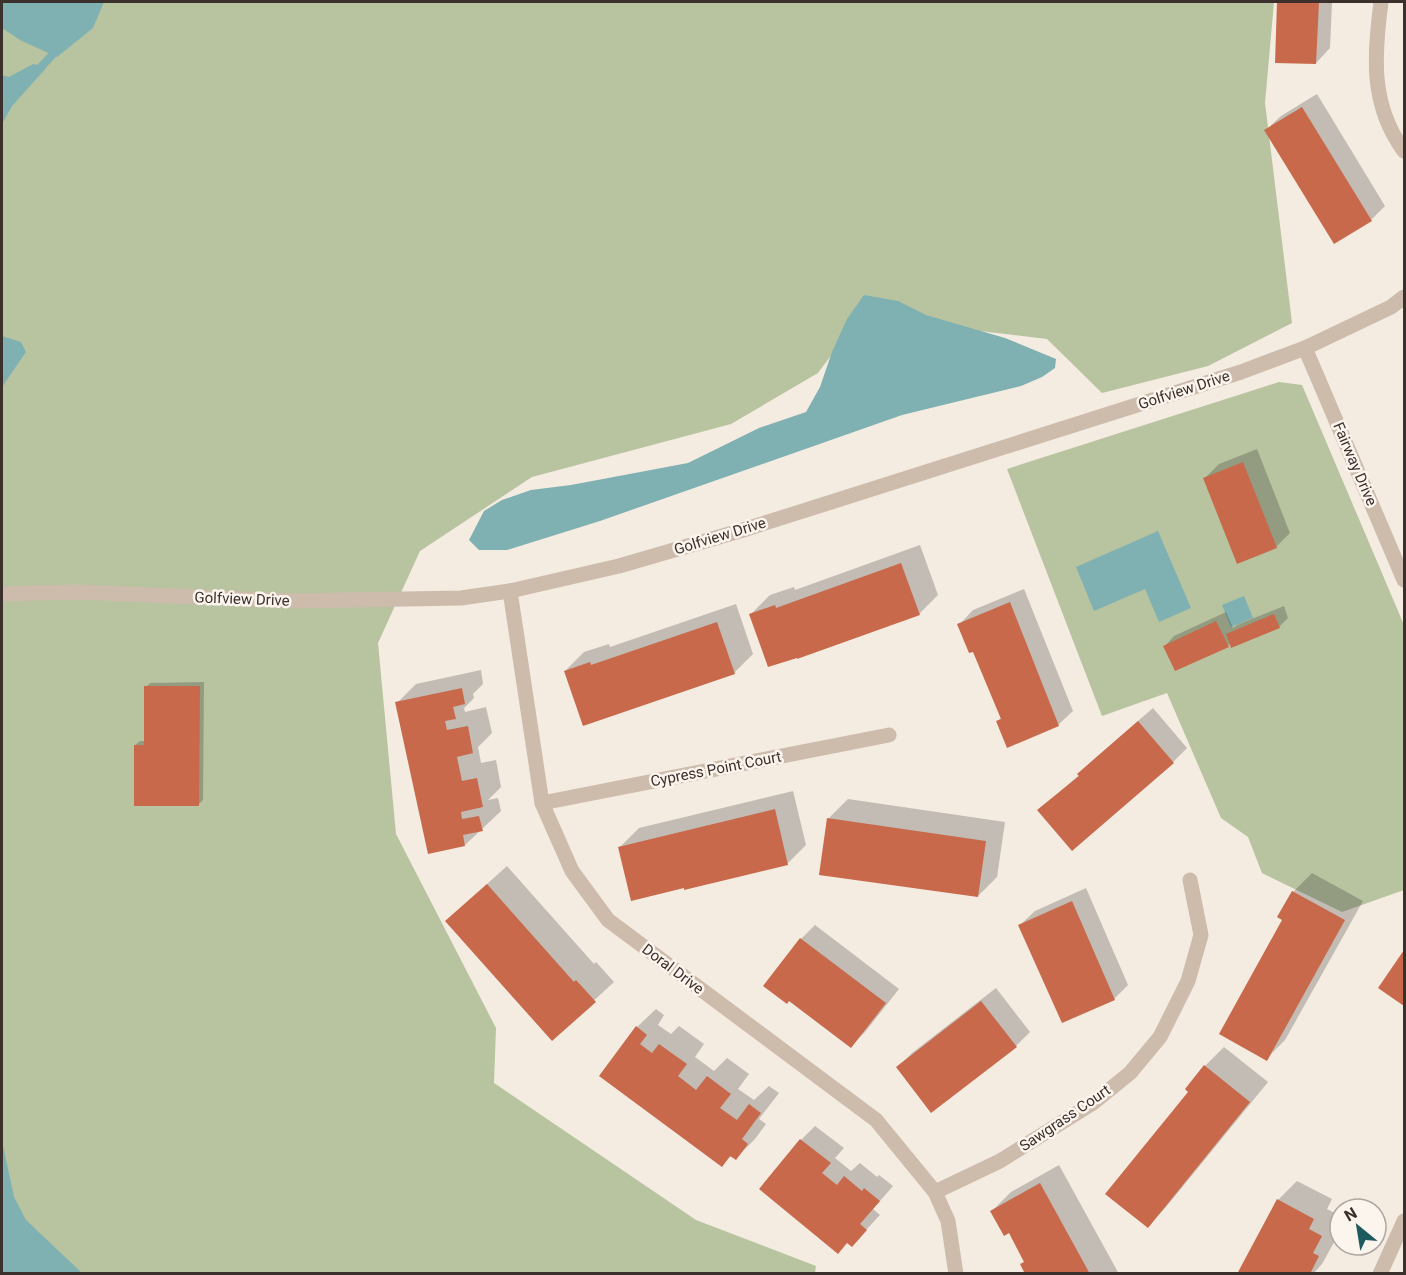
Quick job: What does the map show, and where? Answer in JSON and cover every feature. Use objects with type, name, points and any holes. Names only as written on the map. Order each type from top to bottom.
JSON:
[{"type":"street","points":[[1381,2],[1375,51],[1380,100],[1397,141],[1404,151]]},
{"type":"street","name":"Golfview Drive","points":[[2,594],[78,592],[293,601],[461,598],[510,591],[619,566],[743,530],[1241,372],[1305,348],[1391,307],[1404,297]]},
{"type":"street","name":"Fairway Drive","points":[[1305,348],[1404,579]]},
{"type":"street","name":"Doral Drive","points":[[510,591],[542,802],[572,871],[608,920],[876,1120],[935,1192],[948,1221],[956,1274]]},
{"type":"street","name":"Cypress Point Court","points":[[542,802],[889,735]]},
{"type":"street","name":"Sawgrass Court","points":[[935,1192],[1000,1161],[1093,1103],[1130,1073],[1160,1037],[1188,981],[1201,935],[1190,880]]},
{"type":"street","points":[[1380,1274],[1404,1221]]},
{"type":"green space","points":[[2,2],[1274,2],[1265,103],[1292,323],[1208,366],[1102,393],[1047,339],[945,327],[870,303],[818,373],[731,424],[532,477],[420,551],[378,643],[396,834],[496,1028],[494,1083],[696,1220],[816,1266],[815,1273],[2,1274]]},
{"type":"green space","points":[[1279,382],[1302,385],[1404,625],[1404,890],[1342,912],[1262,873],[1248,837],[1221,818],[1167,693],[1102,716],[1007,469]]},
{"type":"water","points":[[2,2],[104,2],[93,28],[57,57],[20,40],[2,28]]},
{"type":"water","points":[[33,64],[47,67],[12,106],[2,124],[2,75],[9,77]]},
{"type":"water","points":[[864,295],[898,301],[926,315],[1005,338],[1056,359],[1055,368],[1042,377],[1021,386],[902,415],[600,521],[507,550],[479,550],[469,540],[484,511],[502,500],[531,490],[571,485],[688,463],[759,428],[806,412],[820,387],[847,319]]},
{"type":"water","points":[[2,336],[21,342],[26,352],[2,387]]},
{"type":"water","points":[[1158,531],[1191,608],[1159,622],[1145,589],[1094,611],[1076,567]]},
{"type":"water","points":[[1244,596],[1253,618],[1231,627],[1222,605]]},
{"type":"water","points":[[2,1141],[14,1197],[26,1220],[82,1273],[2,1273]]},
{"type":"building","points":[[1277,2],[1319,2],[1316,64],[1275,63]]},
{"type":"building","points":[[1302,107],[1372,221],[1334,244],[1264,130]]},
{"type":"building","points":[[1243,462],[1277,548],[1237,564],[1203,478]]},
{"type":"building","points":[[901,563],[920,615],[797,659],[768,667],[749,614],[775,605],[776,608]]},
{"type":"building","points":[[1010,602],[1059,726],[1007,748],[996,721],[1001,719],[973,652],[969,653],[957,624]]},
{"type":"building","points":[[1274,614],[1280,628],[1231,648],[1226,634]]},
{"type":"building","points":[[1216,621],[1229,647],[1175,671],[1163,646]]},
{"type":"building","points":[[717,622],[735,674],[583,726],[564,671],[590,662],[591,665]]},
{"type":"building","points":[[144,686],[200,686],[199,806],[134,806],[134,745],[144,745]]},
{"type":"building","points":[[462,688],[465,704],[453,707],[456,719],[445,721],[447,730],[468,726],[473,753],[457,757],[462,781],[477,778],[483,807],[461,812],[462,819],[479,816],[483,831],[463,835],[465,846],[428,854],[395,702]]},
{"type":"building","points":[[1138,721],[1174,763],[1072,851],[1037,810],[1079,776],[1077,774]]},
{"type":"building","points":[[775,809],[788,865],[631,901],[618,847]]},
{"type":"building","points":[[827,818],[986,841],[978,897],[819,875]]},
{"type":"building","points":[[487,884],[574,982],[576,980],[596,1002],[552,1041],[445,921]]},
{"type":"building","points":[[1292,891],[1345,920],[1267,1061],[1219,1034],[1282,920],[1277,917]]},
{"type":"building","points":[[1072,901],[1115,1000],[1062,1023],[1018,925]]},
{"type":"building","points":[[800,938],[886,1003],[851,1048],[789,1001],[787,1004],[763,986]]},
{"type":"building","points":[[1404,950],[1404,1006],[1378,988]]},
{"type":"building","points":[[981,1001],[1017,1047],[931,1113],[896,1067]]},
{"type":"building","points":[[636,1026],[647,1035],[640,1044],[652,1053],[659,1044],[687,1064],[678,1076],[696,1090],[707,1076],[731,1094],[720,1108],[737,1120],[749,1104],[761,1113],[742,1139],[748,1144],[736,1160],[730,1156],[722,1167],[599,1076]]},
{"type":"building","points":[[1204,1065],[1250,1102],[1148,1228],[1105,1194],[1188,1092],[1185,1089]]},
{"type":"building","points":[[800,1139],[831,1163],[822,1173],[837,1185],[844,1176],[862,1191],[864,1188],[880,1201],[860,1224],[867,1230],[852,1247],[847,1243],[838,1254],[759,1189]]},
{"type":"building","points":[[1040,1183],[1090,1274],[1025,1274],[1020,1264],[1024,1262],[1009,1233],[1004,1236],[990,1211]]},
{"type":"building","points":[[1277,1199],[1314,1219],[1309,1229],[1322,1236],[1313,1253],[1319,1256],[1310,1274],[1237,1274]]},
{"type":"waterway","points":[[36,72],[59,48]]}]
